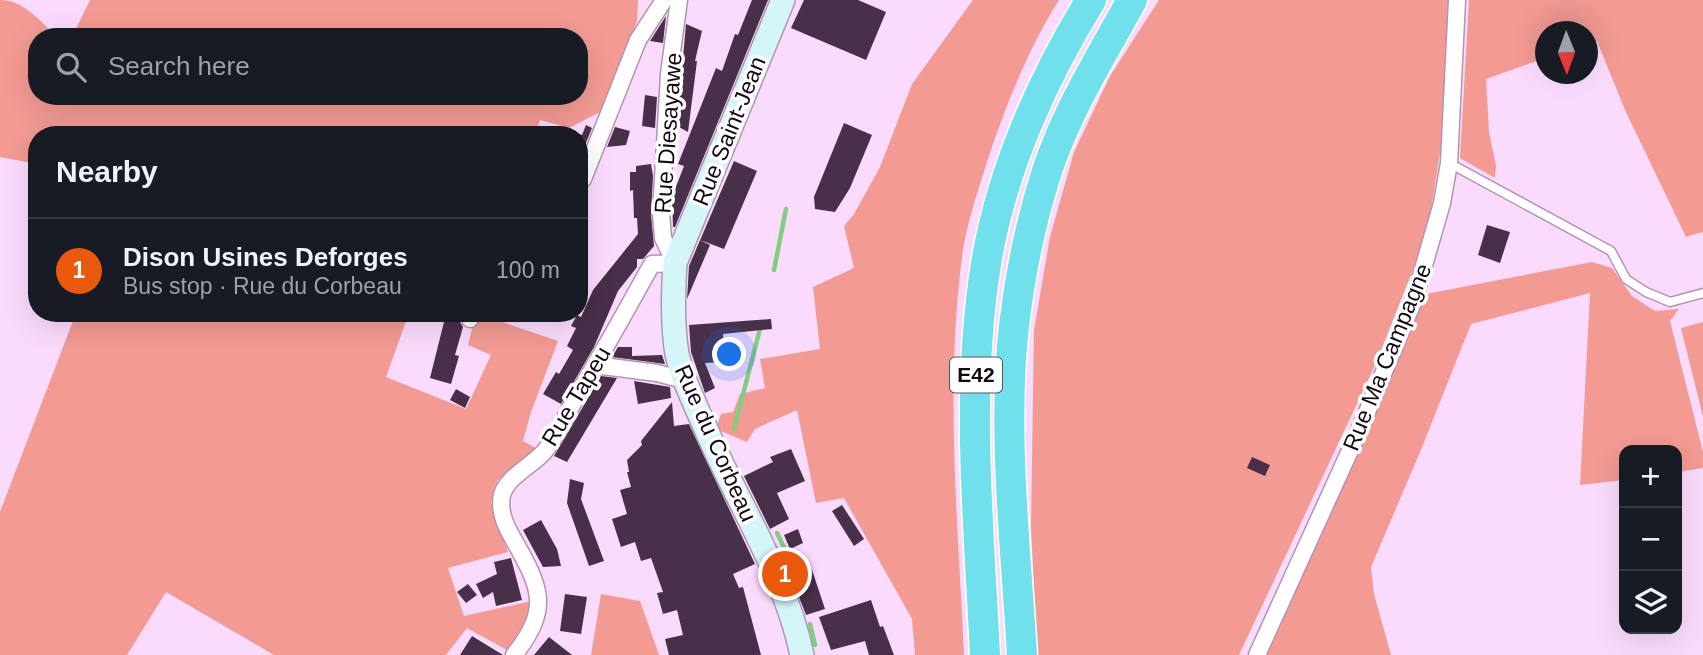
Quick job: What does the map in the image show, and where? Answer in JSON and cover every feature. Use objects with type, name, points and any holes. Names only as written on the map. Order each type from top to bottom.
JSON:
[{"type":"highway","points":[[1037,105],[1059,22],[1072,0]]},
{"type":"highway","name":"E42","points":[[985,655],[975,384],[986,263],[1013,162],[1069,35],[1091,0]]},
{"type":"highway","name":"E42","points":[[1022,655],[1010,390],[1020,282],[1048,169],[1074,106],[1132,0]]},
{"type":"street","name":"Rue Diesayawe","points":[[588,166],[638,40],[664,0]]},
{"type":"street","name":"Rue Diesayawe","points":[[675,263],[663,237],[661,213],[669,74],[679,0]]},
{"type":"street","name":"Rue Saint-Jean","points":[[675,263],[783,0]]},
{"type":"street","name":"Rue Ma Campagne","points":[[1258,655],[1362,424],[1414,300],[1442,203],[1449,163],[1457,0]]},
{"type":"street","name":"Rue Tapeu","points":[[514,655],[527,639],[538,616],[540,601],[529,567],[505,525],[501,509],[502,494],[507,484],[544,452],[652,264],[675,263]]},
{"type":"street","name":"Rue du Corbeau","points":[[675,263],[673,301],[677,352],[684,380],[726,477],[778,576],[796,626],[802,655]]},
{"type":"street","points":[[595,365],[656,373],[684,380]]},
{"type":"lane","points":[[1449,163],[1611,251],[1626,279],[1646,292],[1670,302],[1703,293]]},
{"type":"shaded area","points":[[0,0],[24,7],[48,28],[28,28],[28,105],[588,105],[588,28],[76,28],[90,0],[638,0],[637,21],[604,110],[573,126],[540,120],[538,126],[28,126],[28,162],[0,157]]},
{"type":"shaded area","points":[[973,0],[1059,0],[1027,59],[1001,122],[972,210],[962,257],[954,356],[954,456],[964,655],[915,655],[912,619],[844,498],[816,503],[797,410],[755,429],[747,442],[716,429],[721,414],[733,412],[740,394],[765,388],[760,359],[820,349],[813,287],[854,268],[844,226],[854,214],[880,167],[912,84]]},
{"type":"shaded area","points":[[1159,0],[1450,0],[1441,146],[1430,217],[1412,272],[1376,363],[1239,655],[1037,655],[1031,526],[1034,330],[1050,237],[1074,152],[1110,76]]},
{"type":"shaded area","points":[[1469,0],[1703,0],[1703,232],[1686,237],[1625,110],[1598,43],[1598,21],[1535,21],[1535,62],[1486,79],[1495,178],[1460,158]]},
{"type":"shaded area","points":[[1592,262],[1612,268],[1632,296],[1655,311],[1679,309],[1670,321],[1703,452],[1703,468],[1682,471],[1682,445],[1619,445],[1619,481],[1580,485],[1590,293],[1471,324],[1371,567],[1374,594],[1391,655],[1261,655],[1371,423],[1426,294]]},
{"type":"shaded area","points":[[73,322],[406,322],[386,377],[466,409],[491,355],[468,345],[474,322],[502,322],[558,341],[523,441],[536,448],[498,480],[491,503],[508,552],[448,568],[464,616],[532,601],[526,621],[507,650],[467,628],[446,655],[274,655],[166,592],[127,655],[0,655],[0,512]]},
{"type":"shaded area","points":[[1703,322],[1703,417],[1681,328]]},
{"type":"shaded area","points":[[601,594],[640,601],[659,655],[591,655]]},
{"type":"building","points":[[752,0],[768,0],[673,227],[672,197],[684,166],[678,164],[716,68],[722,71],[735,34],[738,35]]},
{"type":"building","points":[[804,0],[858,0],[886,12],[866,60],[791,28]]},
{"type":"building","points":[[666,16],[663,43],[650,41]]},
{"type":"building","points":[[686,24],[702,31],[695,61],[688,132],[677,126]]},
{"type":"building","points":[[645,95],[657,97],[655,128],[642,126]]},
{"type":"building","points":[[844,123],[872,135],[850,188],[835,212],[815,209],[814,197]]},
{"type":"building","points":[[615,127],[630,131],[626,145],[607,147]]},
{"type":"building","points":[[734,161],[757,171],[724,249],[700,240]]},
{"type":"building","points":[[651,164],[654,246],[643,259],[637,259],[637,267],[618,291],[594,347],[561,404],[543,394],[573,350],[567,346],[576,328],[571,326],[573,322],[588,322],[588,301],[593,290],[638,234],[637,218],[634,218],[633,190],[630,191],[630,172],[636,172],[636,166]]},
{"type":"building","points":[[1487,225],[1510,232],[1500,263],[1478,255]]},
{"type":"building","points":[[700,240],[710,245],[687,299],[689,266]]},
{"type":"building","points":[[771,319],[772,329],[723,334],[725,362],[705,363],[715,388],[705,393],[691,352],[689,325]]},
{"type":"building","points":[[444,322],[460,322],[463,327],[455,355],[459,356],[451,384],[430,378]]},
{"type":"building","points":[[618,347],[632,347],[632,356],[662,355],[665,364],[612,357]]},
{"type":"building","points":[[601,376],[617,378],[567,462],[554,456]]},
{"type":"building","points":[[634,381],[670,387],[671,398],[638,404]]},
{"type":"building","points":[[456,389],[470,397],[465,408],[450,400]]},
{"type":"building","points":[[672,402],[674,426],[689,424],[755,564],[733,574],[739,588],[743,587],[761,655],[669,655],[665,639],[683,635],[677,610],[663,614],[657,593],[663,592],[651,558],[641,561],[635,542],[621,547],[612,519],[627,514],[620,490],[631,487],[627,460],[642,445],[641,441]]},
{"type":"building","points":[[791,449],[805,481],[777,493],[789,519],[770,529],[744,476],[773,462],[770,457]]},
{"type":"building","points":[[1252,457],[1270,465],[1265,476],[1247,468]]},
{"type":"building","points":[[570,479],[584,483],[581,499],[604,561],[589,566],[567,503]]},
{"type":"building","points":[[842,505],[864,539],[854,546],[832,511]]},
{"type":"building","points":[[541,520],[557,549],[561,566],[543,567],[523,530]]},
{"type":"building","points":[[798,529],[803,543],[790,549],[784,535]]},
{"type":"building","points":[[511,558],[522,600],[496,606],[493,592],[483,598],[476,584],[497,574],[494,562]]},
{"type":"building","points":[[810,564],[825,609],[806,615],[789,571]]},
{"type":"building","points":[[468,584],[477,595],[466,603],[457,592]]},
{"type":"building","points":[[565,594],[587,597],[581,634],[560,631]]},
{"type":"building","points":[[871,600],[880,627],[883,626],[894,655],[869,655],[865,641],[831,650],[819,617]]},
{"type":"building","points":[[472,636],[503,655],[460,655]]},
{"type":"building","points":[[549,637],[572,655],[534,655]]},
{"type":"waterway","points":[[774,270],[786,209]]},
{"type":"waterway","points":[[734,429],[761,325]]},
{"type":"waterway","points":[[777,533],[793,566]]},
{"type":"waterway","points":[[810,624],[815,645]]},
{"type":"place","name":"Dison Usines Deforges","points":[[785,574]]}]
